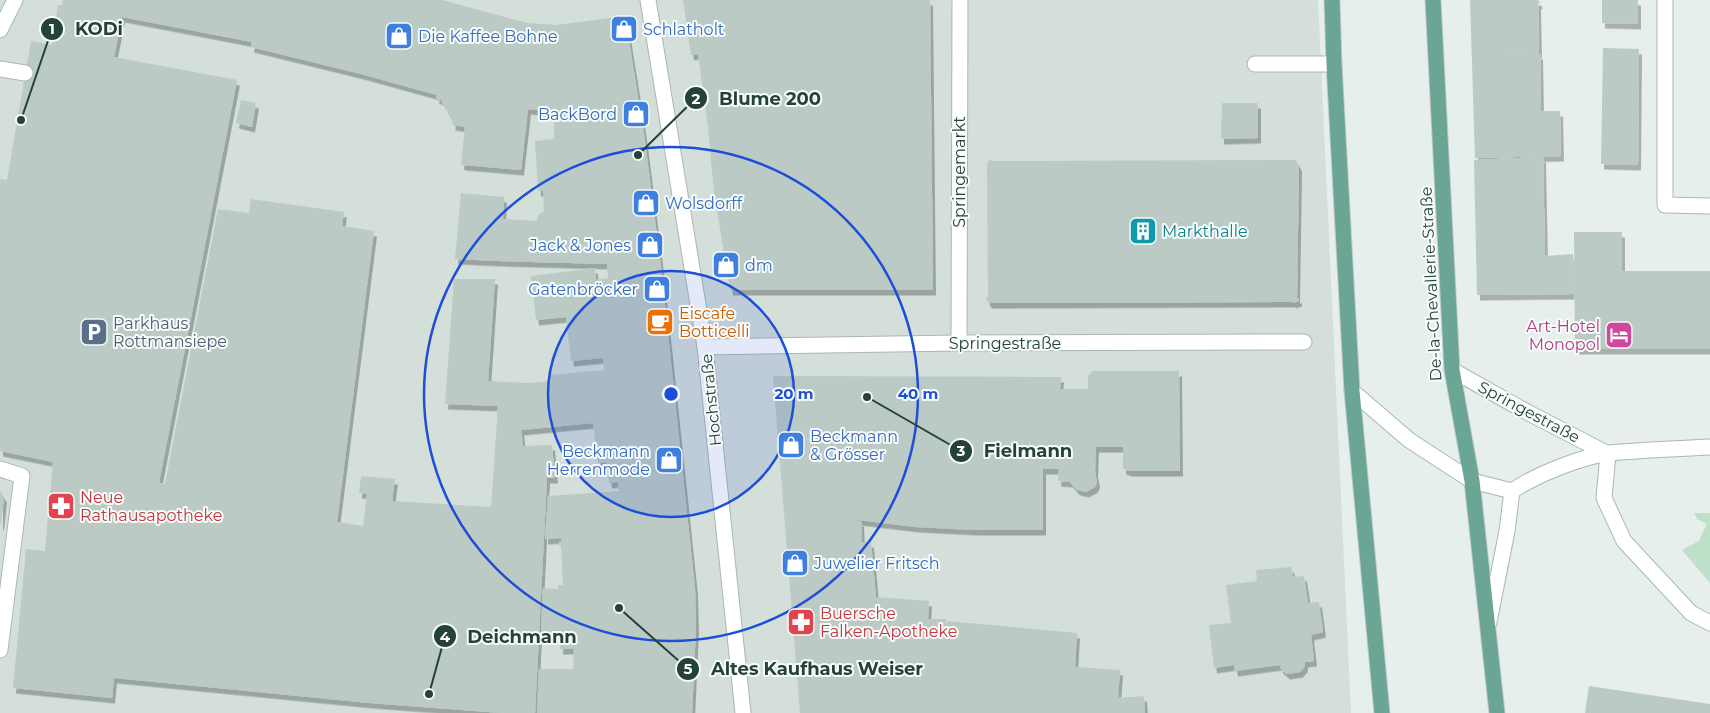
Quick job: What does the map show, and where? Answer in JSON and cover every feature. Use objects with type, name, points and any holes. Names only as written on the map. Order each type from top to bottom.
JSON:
[{"type":"main road","points":[[1332,0],[1352,391],[1382,713]]},
{"type":"main road","name":"De-la-Chevallerie-Straße","points":[[1433,0],[1452,370],[1472,481],[1497,713]]},
{"type":"street","points":[[0,30],[15,0]]},
{"type":"street","name":"Hochstraße","points":[[648,0],[705,347],[743,713]]},
{"type":"street","name":"Springemarkt","points":[[958,343],[960,0]]},
{"type":"street","points":[[1665,0],[1665,205],[1710,206]]},
{"type":"street","points":[[1255,64],[1334,64]]},
{"type":"street","points":[[0,69],[25,73]]},
{"type":"street","name":"Springestraße","points":[[705,347],[958,343],[1304,342]]},
{"type":"street","name":"Springestraße","points":[[1452,370],[1608,454]]},
{"type":"street","points":[[1352,391],[1409,440],[1472,481],[1512,491],[1507,531],[1488,628]]},
{"type":"street","name":"Springestraße","points":[[1512,491],[1527,480],[1578,461],[1608,454],[1710,448]]},
{"type":"street","points":[[1608,454],[1604,498],[1624,540],[1691,613],[1710,623]]},
{"type":"street","points":[[0,469],[22,476],[0,650]]},
{"type":"shaded area","points":[[0,0],[1318,0],[1351,713],[0,713]]},
{"type":"green space","points":[[1694,513],[1710,513],[1710,583],[1682,550],[1699,541],[1707,524],[1697,519]]},
{"type":"building","points":[[63,0],[442,0],[527,23],[556,25],[625,16],[644,134],[661,267],[695,589],[696,627],[692,713],[537,713],[539,669],[573,669],[574,649],[560,649],[561,634],[541,632],[543,588],[558,589],[558,585],[563,585],[561,546],[559,546],[559,541],[562,541],[561,538],[545,539],[548,496],[619,491],[618,482],[609,483],[606,462],[598,463],[593,423],[521,430],[523,446],[552,445],[555,478],[547,478],[535,713],[502,713],[370,703],[114,678],[112,698],[13,688],[26,549],[45,551],[53,462],[0,451],[0,179],[7,180],[31,41],[52,45],[58,5],[62,5]],"holes":[[[122,17],[252,42],[251,47],[437,95],[436,98],[441,100],[453,122],[452,125],[465,127],[461,164],[463,165],[521,170],[528,109],[554,112],[554,139],[535,141],[538,191],[543,191],[544,212],[540,213],[536,221],[503,219],[504,197],[461,193],[455,259],[607,264],[608,278],[596,280],[595,268],[531,276],[536,320],[566,317],[571,361],[603,358],[604,370],[550,375],[551,381],[526,383],[488,381],[495,279],[454,279],[445,404],[498,406],[491,507],[392,501],[395,479],[361,476],[359,493],[367,494],[363,526],[337,522],[374,231],[342,226],[344,212],[251,199],[249,213],[218,209],[165,484],[159,483],[237,80],[114,57]]]},
{"type":"building","points":[[683,0],[930,0],[933,290],[730,290],[714,192],[708,127],[698,54],[691,55]]},
{"type":"building","points":[[1470,0],[1538,0],[1540,3],[1538,4],[1539,53],[1497,53],[1540,54],[1541,111],[1560,111],[1561,156],[1475,158]]},
{"type":"building","points":[[1602,0],[1638,0],[1638,24],[1602,23]]},
{"type":"building","points":[[1603,48],[1639,49],[1638,165],[1601,164]]},
{"type":"building","points":[[241,100],[256,103],[252,127],[236,123]]},
{"type":"building","points":[[1222,103],[1258,103],[1258,138],[1221,139]]},
{"type":"building","points":[[1543,157],[1545,256],[1573,254],[1574,294],[1477,295],[1474,160]]},
{"type":"building","name":"Markthalle","points":[[1296,160],[1299,166],[1297,298],[1299,298],[1299,301],[1293,303],[989,303],[986,299],[988,296],[987,166],[988,161]]},
{"type":"building","points":[[1574,232],[1622,232],[1622,271],[1710,271],[1710,349],[1575,349]]},
{"type":"building","points":[[1092,371],[1179,371],[1180,471],[1129,471],[1123,469],[1123,447],[1096,447],[1095,472],[1097,482],[1095,487],[1086,492],[1077,490],[1070,482],[1058,481],[1059,469],[1043,469],[1043,530],[975,530],[916,527],[852,520],[861,521],[862,542],[871,542],[876,597],[929,601],[928,619],[946,619],[947,667],[947,621],[1077,633],[1075,667],[1120,670],[1118,698],[1144,696],[1145,713],[800,713],[773,376],[1061,377],[1060,389],[1088,389],[1088,376]]},
{"type":"building","points":[[0,491],[4,497],[1,525],[0,524]]},
{"type":"building","points":[[1291,567],[1293,577],[1304,576],[1308,603],[1319,602],[1323,632],[1311,635],[1314,661],[1305,662],[1305,666],[1300,672],[1287,674],[1280,668],[1280,665],[1235,671],[1234,665],[1214,668],[1209,625],[1231,623],[1226,585],[1257,581],[1256,570]]},
{"type":"building","points":[[1589,686],[1710,704],[1710,713],[1585,713]]},
{"type":"place","name":"Schlatholt","points":[[624,29]]},
{"type":"place","name":"Die Kaffee Bohne","points":[[399,36]]},
{"type":"place","name":"BackBord","points":[[636,114]]},
{"type":"place","name":"KODi","points":[[21,120]]},
{"type":"place","name":"Blume 200","points":[[638,155]]},
{"type":"place","name":"Wolsdorff","points":[[646,203]]},
{"type":"place","name":"Markthalle","points":[[1143,231]]},
{"type":"place","name":"Jack & Jones","points":[[650,245]]},
{"type":"place","name":"dm","points":[[726,265]]},
{"type":"place","name":"Gatenbröcker","points":[[657,289]]},
{"type":"place","name":"Eiscafe Botticelli","points":[[660,322]]},
{"type":"place","name":"Parkhaus Rottmansiepe","points":[[94,332]]},
{"type":"place","name":"Art-Hotel Monopol","points":[[1619,335]]},
{"type":"place","name":"Fielmann","points":[[867,397]]},
{"type":"place","name":"Beckmann & Grösser","points":[[791,445]]},
{"type":"place","name":"Beckmann Herrenmode","points":[[669,460]]},
{"type":"place","name":"Neue Rathausapotheke","points":[[61,506]]},
{"type":"place","name":"Juwelier Fritsch","points":[[795,563]]},
{"type":"place","name":"Altes Kaufhaus Weiser","points":[[619,608]]},
{"type":"place","name":"Buersche Falken-Apotheke","points":[[801,622]]},
{"type":"place","name":"Deichmann","points":[[429,694]]}]
